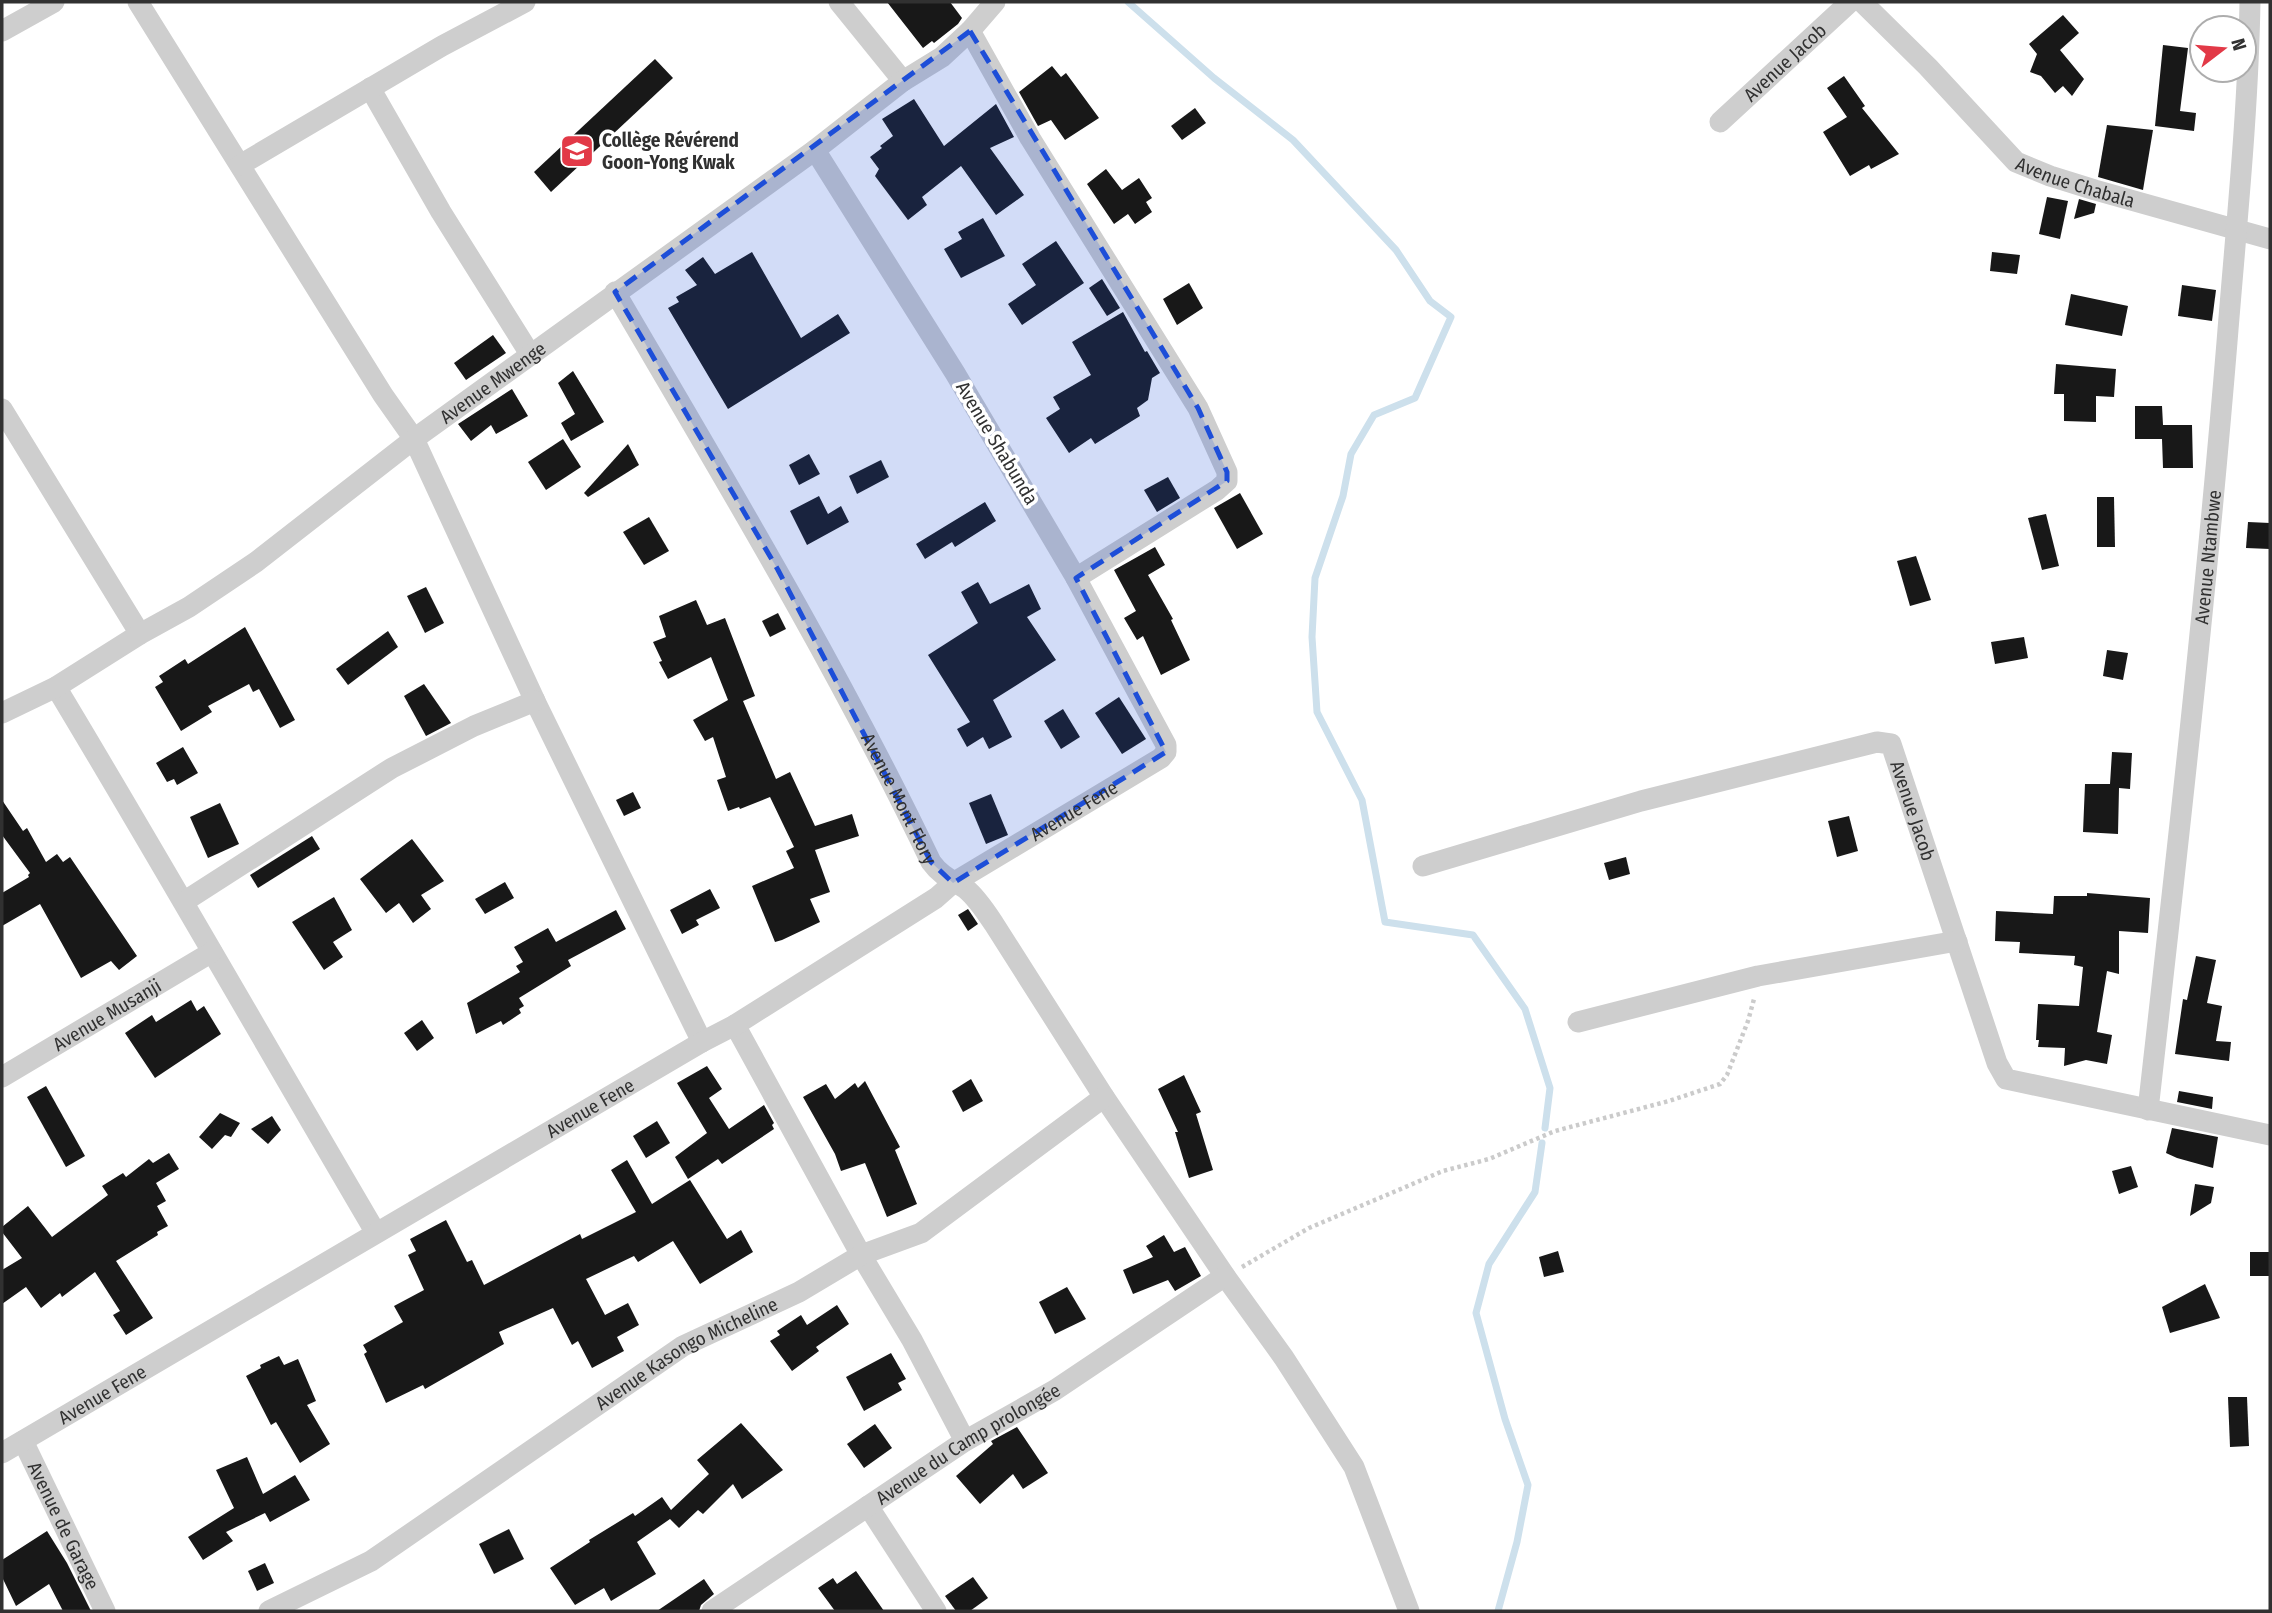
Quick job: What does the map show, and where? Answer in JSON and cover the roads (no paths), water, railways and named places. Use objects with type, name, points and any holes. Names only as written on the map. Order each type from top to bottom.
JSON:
[{"type":"street","points":[[2,31],[54,2]]},
{"type":"street","points":[[138,2],[383,395],[414,439],[535,701],[702,1042]]},
{"type":"street","points":[[240,165],[442,46],[525,2]]},
{"type":"street","points":[[839,2],[903,81]]},
{"type":"street","name":"Avenue Mwenge","points":[[2,713],[56,687],[140,634],[189,607],[256,562],[414,439],[815,150],[903,81],[942,57],[970,31],[995,2]]},
{"type":"street","name":"Avenue Jacob","points":[[1720,122],[1850,2]]},
{"type":"street","name":"Avenue Chabala","points":[[1862,2],[1928,67],[2015,162],[2050,176],[2270,239]]},
{"type":"street","name":"Avenue Ntambwe","points":[[2148,1110],[2211,538],[2249,56],[2250,2]]},
{"type":"street","points":[[970,31],[1030,138],[1198,408],[1227,471],[1227,481],[1217,490],[1076,578]]},
{"type":"street","points":[[370,88],[441,212],[530,354]]},
{"type":"street","name":"Avenue Shabunda","points":[[815,150],[955,373],[1076,578],[1166,745]]},
{"type":"street","name":"Avenue Mont Flory","points":[[615,292],[778,570],[891,778],[931,862],[939,874],[965,889],[994,924],[1104,1097],[1284,1358],[1354,1467],[1409,1611]]},
{"type":"street","points":[[2,409],[140,634]]},
{"type":"street","points":[[56,687],[185,901],[376,1233]]},
{"type":"street","points":[[185,901],[392,768],[474,726],[535,701]]},
{"type":"street","name":"Avenue Jacob","points":[[1423,866],[1641,801],[1877,741],[1891,744],[1997,1063],[2006,1079],[2270,1135]]},
{"type":"street","name":"Avenue Fene","points":[[2,1453],[735,1025],[936,898],[953,883],[1161,758],[1166,752],[1166,745]]},
{"type":"street","points":[[1578,1022],[1758,976],[1957,941]]},
{"type":"street","name":"Avenue Musanji","points":[[2,1077],[212,952]]},
{"type":"street","points":[[735,1025],[861,1255],[912,1340],[965,1441]]},
{"type":"street","name":"Avenue Kasongo Micheline","points":[[269,1611],[371,1561],[683,1346],[799,1293],[861,1255],[911,1237],[932,1226],[1104,1097]]},
{"type":"street","name":"Avenue du Camp prolongée","points":[[712,1611],[965,1441],[1055,1390],[1225,1276]]},
{"type":"street","name":"Avenue de Garage","points":[[23,1441],[105,1611]]},
{"type":"street","points":[[868,1506],[936,1611]]},
{"type":"waterway","points":[[1128,2],[1214,78],[1293,140],[1396,250],[1430,301],[1451,317],[1415,398],[1374,415],[1351,454],[1343,496],[1315,578],[1312,637],[1317,712],[1362,800],[1385,922],[1473,935],[1525,1009],[1550,1088],[1545,1128]]},
{"type":"waterway","points":[[1498,1611],[1517,1542],[1528,1485],[1505,1419],[1476,1313],[1489,1264],[1535,1192],[1542,1143]]},
{"type":"place","name":"Collège Révérend Goon-Yong Kwak","points":[[577,151]]}]
